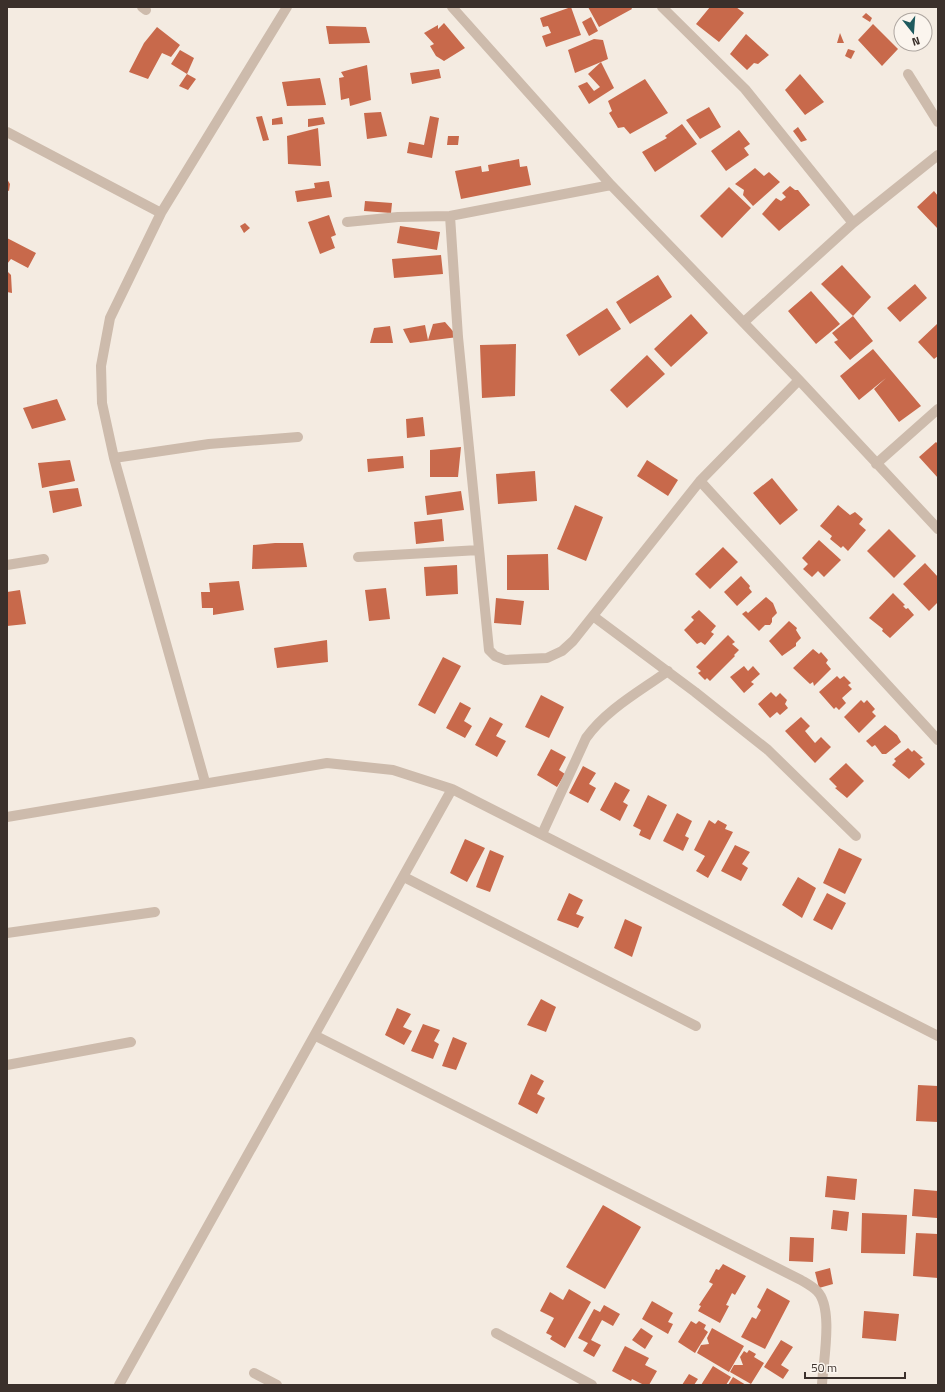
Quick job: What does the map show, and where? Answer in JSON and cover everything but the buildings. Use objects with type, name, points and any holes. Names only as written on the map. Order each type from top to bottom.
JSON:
[{"type":"street","points":[[205,782],[114,458],[102,403],[102,359],[110,318],[161,213],[287,7]]},
{"type":"street","points":[[452,7],[611,185],[744,322],[938,529]]},
{"type":"street","points":[[662,7],[745,89],[853,223]]},
{"type":"street","points":[[908,74],[938,122]]},
{"type":"street","points":[[7,132],[161,213]]},
{"type":"street","points":[[744,322],[853,223],[938,155]]},
{"type":"street","points":[[347,222],[398,217],[450,216],[611,185]]},
{"type":"street","points":[[450,216],[458,338],[489,650],[495,656],[505,660],[547,658],[562,651],[573,641],[700,481],[799,380]]},
{"type":"street","points":[[876,464],[938,409]]},
{"type":"street","points":[[114,458],[208,444],[298,438]]},
{"type":"street","points":[[700,481],[938,740]]},
{"type":"street","points":[[358,557],[479,550]]},
{"type":"street","points":[[7,565],[44,559]]},
{"type":"street","points":[[593,616],[668,671],[768,750],[856,836]]},
{"type":"street","points":[[542,834],[586,738],[595,724],[607,713],[668,671]]},
{"type":"street","points":[[7,817],[327,762],[393,770],[452,789],[938,1036]]},
{"type":"street","points":[[119,1385],[316,1036],[452,789]]},
{"type":"street","points":[[404,877],[696,1026]]},
{"type":"street","points":[[7,933],[155,912]]},
{"type":"street","points":[[316,1036],[801,1280],[817,1291],[824,1302],[826,1313],[822,1385]]},
{"type":"street","points":[[7,1065],[131,1042]]},
{"type":"street","points":[[496,1333],[592,1385]]},
{"type":"street","points":[[254,1373],[277,1385]]}]
